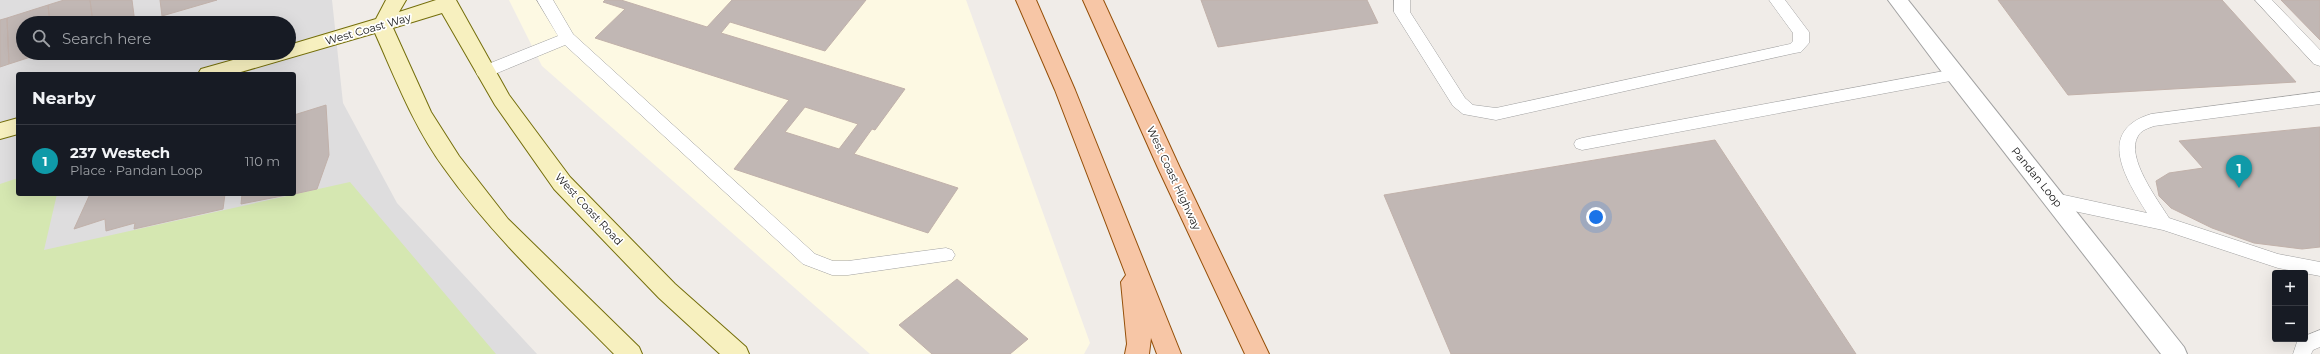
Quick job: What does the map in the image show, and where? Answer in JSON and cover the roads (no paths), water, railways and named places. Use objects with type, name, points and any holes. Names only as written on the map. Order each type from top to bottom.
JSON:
[{"type":"main road","points":[[1026,0],[1065,90],[1169,354]]},
{"type":"main road","name":"West Coast Highway","points":[[1093,0],[1176,183],[1257,354]]},
{"type":"main road","points":[[1129,252],[1139,344],[1137,354]]},
{"type":"street","points":[[396,0],[382,26],[421,114],[451,162],[500,225],[630,354]]},
{"type":"street","name":"Pandan Loop","points":[[1898,0],[1955,75],[2176,354]]},
{"type":"street","name":"West Coast Way","points":[[296,50],[382,26],[446,3]]},
{"type":"street","name":"West Coast Road","points":[[446,3],[484,72],[502,100],[562,183],[667,290],[737,354]]},
{"type":"street","points":[[215,72],[259,60]]},
{"type":"street","points":[[0,131],[16,127]]},
{"type":"lane","points":[[545,0],[567,38],[809,259],[832,268],[848,268],[946,256]]},
{"type":"lane","points":[[1402,0],[1402,12],[1459,102],[1469,110],[1496,114],[1795,48],[1801,43],[1801,32],[1777,0]]},
{"type":"lane","points":[[2263,0],[2320,60]]},
{"type":"lane","points":[[484,72],[567,38]]},
{"type":"lane","points":[[1582,144],[1955,75]]},
{"type":"lane","points":[[2164,223],[2135,177],[2128,156],[2126,142],[2132,130],[2151,120],[2320,98]]},
{"type":"lane","points":[[2055,200],[2164,223],[2278,261],[2320,270]]},
{"type":"lane","points":[[2302,354],[2305,345],[2320,338]]},
{"type":"place","name":"237 Westech","points":[[2239,188]]}]
